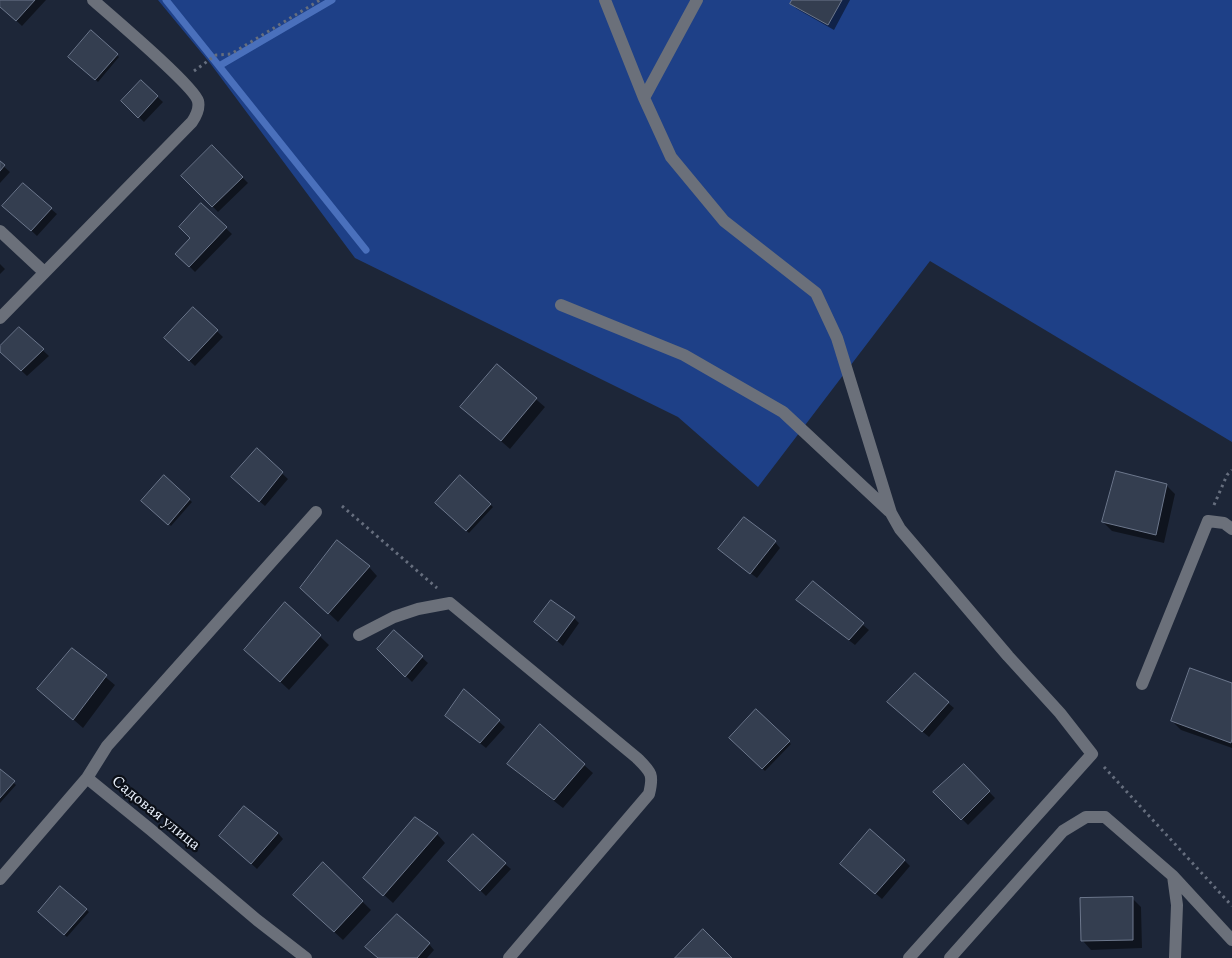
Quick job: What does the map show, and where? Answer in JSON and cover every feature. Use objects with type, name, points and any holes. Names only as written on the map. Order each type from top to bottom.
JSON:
[{"type":"street","points":[[0,318],[192,122],[198,112],[198,100],[181,80],[93,0]]},
{"type":"street","points":[[605,0],[644,98],[671,157],[724,221],[816,293],[837,338],[890,513]]},
{"type":"street","points":[[644,98],[697,0]]},
{"type":"street","points":[[0,231],[44,272]]},
{"type":"street","points":[[561,306],[684,355],[783,412],[890,513],[900,529],[1008,656],[1060,713],[1092,754],[909,958]]},
{"type":"street","points":[[86,778],[107,746],[316,512]]},
{"type":"street","points":[[1142,684],[1208,521],[1224,523],[1232,529]]},
{"type":"street","points":[[359,635],[394,617],[418,609],[450,603],[649,770],[653,779],[649,794],[509,958]]},
{"type":"street","name":"Садовая улица","points":[[0,879],[86,778],[151,830],[256,920],[306,958]]},
{"type":"street","points":[[950,958],[1062,831],[1086,818],[1105,817],[1172,876],[1232,940]]},
{"type":"street","points":[[1172,876],[1177,905],[1175,958]]},
{"type":"path","points":[[209,61],[216,55],[231,54],[320,0]]},
{"type":"path","points":[[1208,521],[1227,475],[1232,470]]},
{"type":"path","points":[[342,506],[431,582],[450,603]]},
{"type":"path","points":[[1092,754],[1232,906]]},
{"type":"shaded area","points":[[158,0],[1232,0],[1232,442],[930,261],[758,487],[678,417],[355,258],[210,63]]},
{"type":"building","points":[[0,0],[35,0],[16,21],[0,7]]},
{"type":"building","points":[[792,0],[842,0],[828,25],[790,4]]},
{"type":"building","points":[[91,30],[118,54],[95,80],[68,57]]},
{"type":"building","points":[[141,80],[158,96],[138,118],[121,101]]},
{"type":"building","points":[[212,145],[243,177],[212,207],[181,176]]},
{"type":"building","points":[[0,161],[5,165],[0,171]]},
{"type":"building","points":[[23,183],[52,208],[31,231],[2,206]]},
{"type":"building","points":[[201,203],[227,227],[189,267],[175,254],[190,238],[179,227]]},
{"type":"building","points":[[193,307],[218,330],[189,361],[164,338]]},
{"type":"building","points":[[19,327],[44,349],[21,371],[0,352],[0,346]]},
{"type":"building","points":[[497,364],[537,398],[501,441],[460,407]]},
{"type":"building","points":[[257,448],[283,472],[259,502],[231,477]]},
{"type":"building","points":[[1116,471],[1167,484],[1156,535],[1102,522]]},
{"type":"building","points":[[164,475],[190,499],[168,525],[141,501]]},
{"type":"building","points":[[460,475],[491,504],[466,531],[435,503]]},
{"type":"building","points":[[744,517],[776,541],[750,574],[718,549]]},
{"type":"building","points":[[337,540],[370,566],[328,614],[300,588]]},
{"type":"building","points":[[813,581],[864,623],[849,640],[796,600]]},
{"type":"building","points":[[551,600],[575,617],[557,641],[534,622]]},
{"type":"building","points":[[285,602],[321,635],[280,682],[244,650]]},
{"type":"building","points":[[394,630],[423,656],[405,677],[377,649]]},
{"type":"building","points":[[72,648],[107,675],[73,720],[37,689]]},
{"type":"building","points":[[1190,668],[1232,683],[1231,743],[1171,721]]},
{"type":"building","points":[[915,673],[949,702],[922,732],[887,702]]},
{"type":"building","points":[[464,689],[500,720],[480,743],[445,716]]},
{"type":"building","points":[[756,709],[790,741],[762,769],[729,738]]},
{"type":"building","points":[[540,724],[585,764],[554,800],[507,764]]},
{"type":"building","points":[[964,764],[990,791],[961,820],[933,792]]},
{"type":"building","points":[[0,769],[15,781],[0,798]]},
{"type":"building","points":[[244,806],[278,833],[251,864],[219,836]]},
{"type":"building","points":[[415,817],[438,833],[383,896],[363,878]]},
{"type":"building","points":[[870,829],[905,860],[875,894],[840,864]]},
{"type":"building","points":[[473,834],[506,863],[480,891],[448,861]]},
{"type":"building","points":[[323,862],[363,901],[334,932],[293,895]]},
{"type":"building","points":[[60,886],[87,909],[64,935],[38,912]]},
{"type":"building","points":[[1133,897],[1133,940],[1081,941],[1080,898]]},
{"type":"building","points":[[397,914],[430,943],[417,958],[378,958],[365,947]]},
{"type":"building","points":[[703,929],[732,958],[675,958]]},
{"type":"waterway","points":[[166,0],[219,66],[332,0]]},
{"type":"waterway","points":[[219,66],[366,250]]}]
